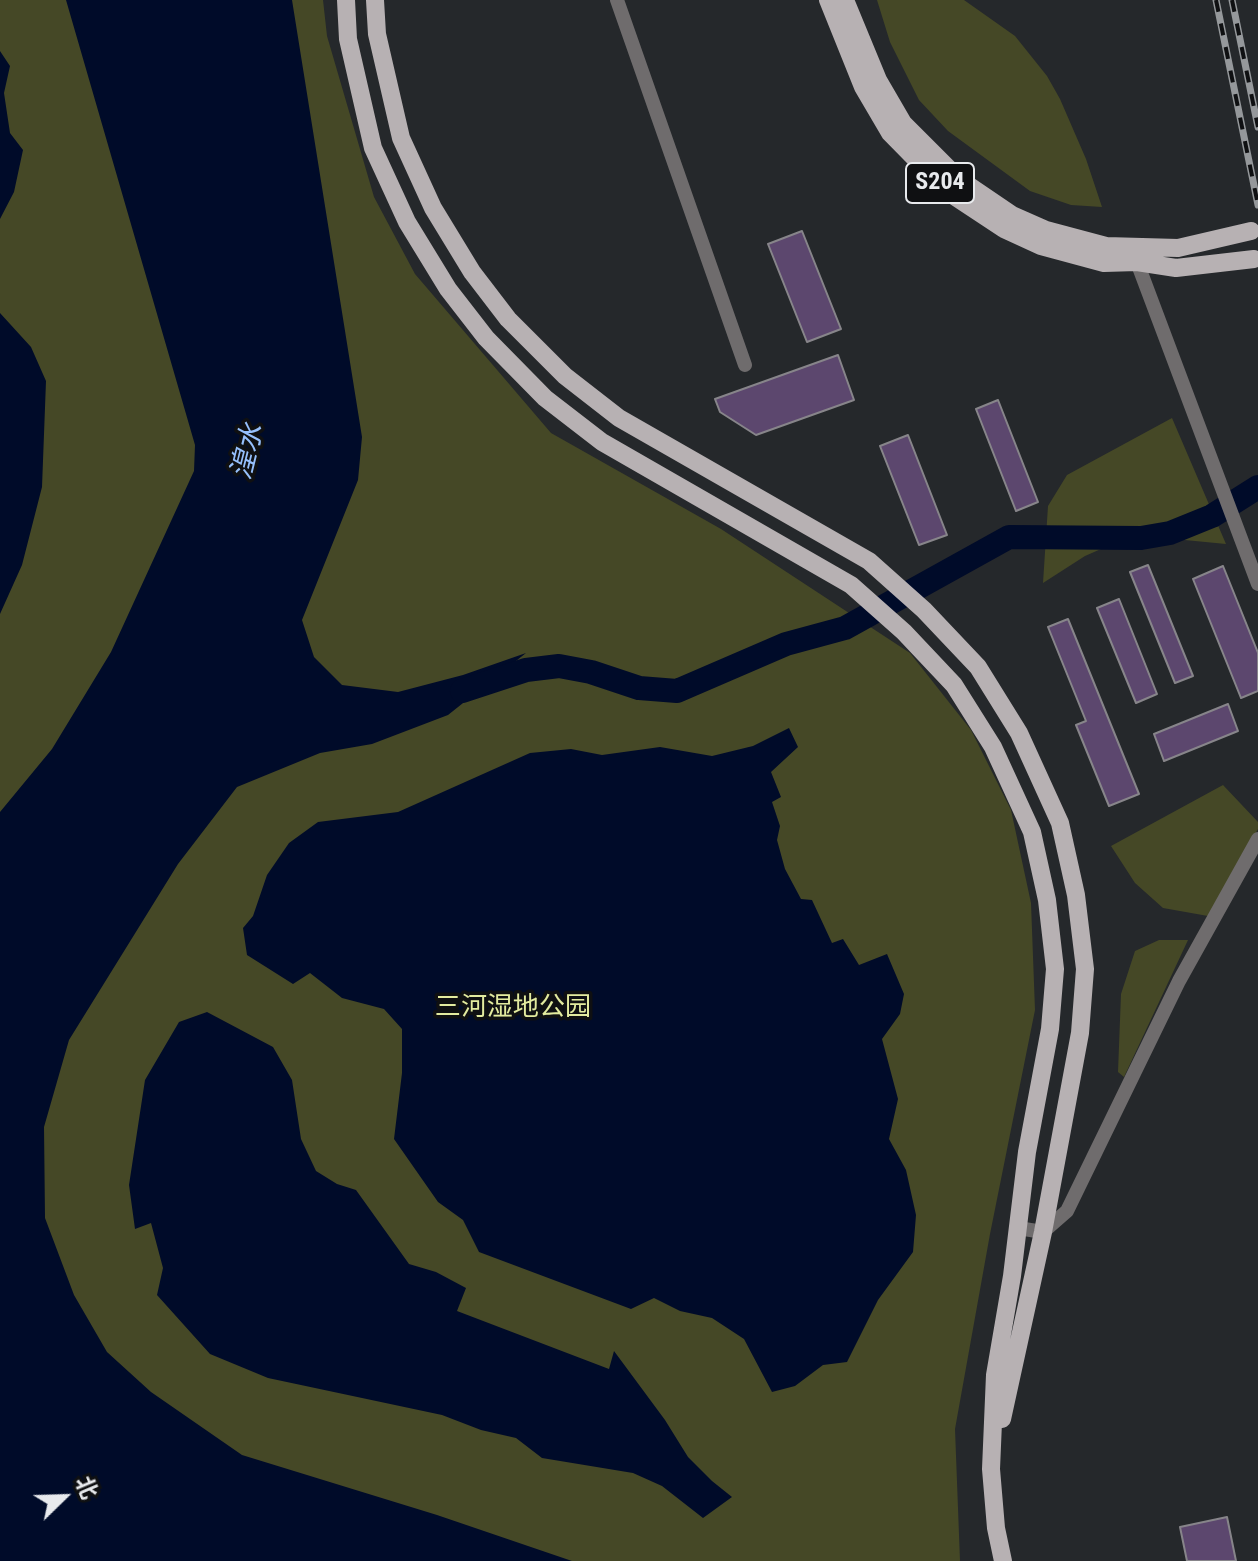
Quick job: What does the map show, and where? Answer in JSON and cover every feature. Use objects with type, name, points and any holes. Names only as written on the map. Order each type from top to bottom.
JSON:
[{"type":"main road","points":[[346,0],[348,39],[373,148],[407,222],[448,289],[486,338],[545,398],[602,442],[851,585],[904,632],[954,685],[993,747],[1032,832],[1047,900],[1055,969],[1050,1029],[1027,1152],[995,1375],[991,1469],[996,1528],[1003,1561]]},
{"type":"main road","points":[[375,0],[377,34],[401,138],[433,208],[472,272],[508,319],[565,376],[619,418],[869,561],[924,610],[978,667],[1019,733],[1060,823],[1076,895],[1085,969],[1080,1033],[1043,1232],[991,1469]]},
{"type":"main road","name":"S204","points":[[828,0],[863,87],[890,133],[948,192],[1004,229],[1041,246],[1104,263],[1137,253],[1178,248],[1251,231]]},
{"type":"main road","name":"S204","points":[[845,0],[878,80],[903,123],[959,179],[1012,215],[1046,230],[1137,253],[1176,268],[1254,259]]},
{"type":"street","points":[[617,0],[745,365]]},
{"type":"street","points":[[1137,253],[1258,584]]},
{"type":"street","points":[[1018,1228],[1043,1232],[1067,1211],[1179,981],[1258,839]]},
{"type":"green space","name":"三河湿地公园","points":[[0,0],[323,0],[327,36],[374,197],[415,274],[551,433],[721,529],[910,653],[971,730],[1011,810],[1031,903],[1035,1010],[955,1429],[960,1561],[0,1561]]},
{"type":"green space","points":[[877,0],[964,0],[1015,36],[1047,76],[1060,99],[1086,159],[1102,207],[1071,205],[1030,191],[948,131],[919,100],[890,42]]},
{"type":"green space","points":[[1172,418],[1226,544],[1133,535],[1085,556],[1043,583],[1048,506],[1067,475]]},
{"type":"green space","points":[[1223,785],[1258,822],[1258,829],[1208,916],[1163,908],[1135,883],[1111,846]]},
{"type":"green space","points":[[1159,940],[1188,940],[1124,1077],[1118,1072],[1121,994],[1135,951]]},
{"type":"water","name":"湟水","points":[[66,0],[292,0],[362,437],[358,480],[302,620],[314,657],[342,685],[398,692],[463,675],[526,653],[448,715],[372,744],[320,753],[237,787],[178,864],[69,1040],[44,1127],[45,1218],[74,1295],[107,1352],[151,1392],[242,1455],[437,1515],[572,1561],[0,1561],[0,812],[52,749],[111,652],[194,471],[195,445]]},
{"type":"water","points":[[0,51],[10,66],[4,93],[10,133],[23,150],[14,192],[0,219]]},
{"type":"water","points":[[0,313],[31,347],[46,381],[42,487],[22,565],[0,614]]},
{"type":"water","points":[[789,728],[798,747],[771,772],[781,797],[772,802],[780,826],[777,840],[785,869],[801,899],[812,900],[832,943],[843,939],[859,965],[887,954],[904,994],[900,1014],[882,1039],[898,1099],[889,1139],[906,1170],[916,1215],[913,1252],[878,1300],[847,1362],[823,1365],[795,1386],[772,1392],[744,1339],[712,1318],[680,1311],[654,1298],[631,1309],[479,1252],[463,1220],[438,1202],[394,1139],[402,1073],[402,1029],[384,1009],[342,998],[310,973],[293,984],[247,955],[243,928],[253,916],[267,875],[289,843],[318,822],[398,812],[530,753],[571,749],[602,755],[660,747],[712,756],[753,746]]},
{"type":"water","points":[[207,1012],[273,1047],[292,1080],[301,1139],[316,1171],[337,1184],[356,1190],[409,1264],[436,1272],[466,1288],[457,1311],[609,1369],[614,1351],[688,1457],[732,1497],[703,1518],[662,1486],[633,1473],[542,1458],[516,1438],[481,1430],[442,1415],[268,1378],[210,1354],[157,1295],[163,1268],[151,1223],[135,1229],[129,1185],[145,1080],[179,1022]]},
{"type":"building","points":[[802,231],[841,329],[807,342],[768,244]]},
{"type":"building","points":[[838,355],[854,400],[756,435],[720,412],[715,399]]},
{"type":"building","points":[[998,400],[1038,502],[1016,511],[976,409]]},
{"type":"building","points":[[908,435],[947,535],[919,545],[880,446]]},
{"type":"building","points":[[1148,565],[1193,676],[1175,683],[1130,572]]},
{"type":"building","points":[[1223,566],[1258,653],[1258,691],[1241,698],[1193,579]]},
{"type":"building","points":[[1119,599],[1157,694],[1136,703],[1097,608]]},
{"type":"building","points":[[1068,619],[1139,794],[1109,806],[1076,725],[1086,721],[1048,627]]},
{"type":"building","points":[[1228,704],[1238,731],[1164,761],[1154,734]]},
{"type":"building","points":[[1227,1517],[1236,1561],[1187,1561],[1180,1527]]},
{"type":"waterway","points":[[462,691],[526,670],[559,666],[591,672],[639,688],[677,691],[786,644],[845,628],[1009,537],[1141,538],[1170,533],[1212,516],[1258,487]]},
{"type":"railway","points":[[1216,0],[1258,205]]},
{"type":"railway","points":[[1232,0],[1258,127]]}]
